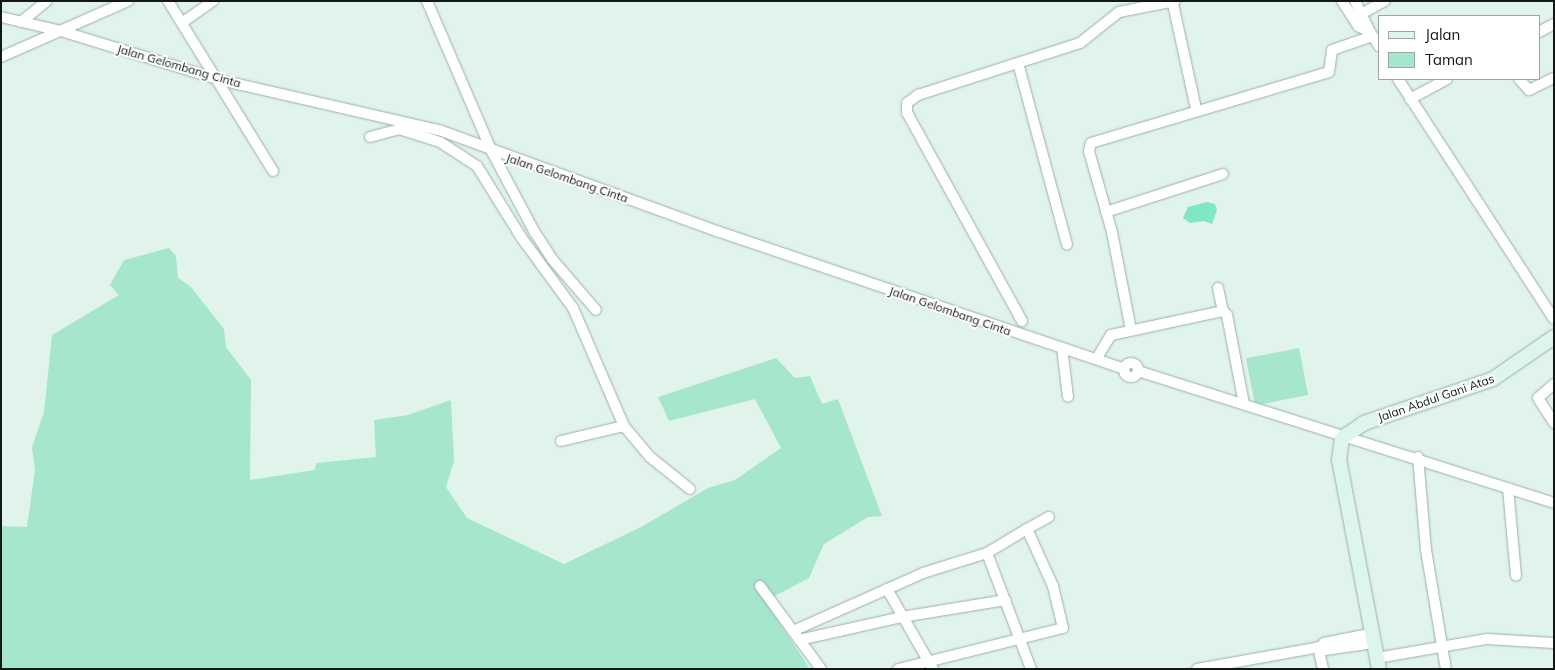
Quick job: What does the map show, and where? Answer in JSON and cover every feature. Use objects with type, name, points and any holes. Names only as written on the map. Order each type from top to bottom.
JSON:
[{"type":"street","points":[[21,22],[47,1]]},
{"type":"street","points":[[1,56],[128,1]]},
{"type":"street","points":[[168,1],[220,80],[273,171]]},
{"type":"street","points":[[183,22],[213,1]]},
{"type":"street","points":[[428,1],[492,152],[552,258],[596,310]]},
{"type":"street","points":[[1342,1],[1358,26],[1371,34]]},
{"type":"street","points":[[1356,1],[1371,34],[1378,44]]},
{"type":"street","points":[[1363,13],[1385,1]]},
{"type":"street","points":[[1022,321],[906,109],[918,95],[1080,43],[1119,12],[1174,3],[1196,108]]},
{"type":"street","name":"Jalan Gelombang Cinta","points":[[1,17],[60,31],[220,80],[431,128],[492,152],[1062,348],[1097,358],[1124,369],[1133,363],[1138,371],[1244,404]]},
{"type":"street","points":[[1540,31],[1554,24]]},
{"type":"street","points":[[1130,330],[1106,212],[1089,152],[1091,143],[1196,108],[1329,72],[1332,50],[1371,34]]},
{"type":"street","points":[[1018,63],[1067,245]]},
{"type":"street","points":[[1520,80],[1529,90],[1554,78]]},
{"type":"street","points":[[1399,80],[1554,319]]},
{"type":"street","points":[[1410,99],[1445,80]]},
{"type":"street","points":[[370,137],[399,129],[440,142],[477,166],[521,238],[573,308],[624,426],[650,457],[690,489]]},
{"type":"street","points":[[1106,212],[1223,174]]},
{"type":"street","points":[[1218,288],[1223,311],[1227,315],[1244,404],[1342,438],[1418,456],[1554,502]]},
{"type":"street","points":[[1097,358],[1106,338],[1130,330],[1223,311]]},
{"type":"street","name":"Jalan Abdul Gani Atas","points":[[1342,438],[1364,423],[1493,379],[1554,337]]},
{"type":"street","points":[[1062,348],[1068,397]]},
{"type":"street","points":[[1554,384],[1538,398],[1554,423]]},
{"type":"street","points":[[561,441],[624,426]]},
{"type":"street","points":[[1342,438],[1339,460],[1378,663],[1444,646],[1486,639],[1554,643]]},
{"type":"street","points":[[1418,456],[1426,550],[1444,646],[1446,669]]},
{"type":"street","points":[[1508,488],[1516,576]]},
{"type":"street","points":[[793,631],[887,589],[986,553],[1049,517]]},
{"type":"street","points":[[898,669],[931,665],[1022,640],[1064,625],[1053,586],[1027,529]]},
{"type":"street","points":[[986,553],[1022,640],[1031,669]]},
{"type":"street","points":[[760,586],[821,669]]},
{"type":"street","points":[[887,589],[931,665]]},
{"type":"street","points":[[799,640],[902,617],[1006,600]]},
{"type":"street","points":[[1197,669],[1319,647],[1324,643],[1374,638]]},
{"type":"street","points":[[1319,647],[1323,669]]},
{"type":"green space","points":[[169,248],[176,256],[178,278],[190,286],[224,329],[226,347],[251,380],[250,480],[314,470],[317,463],[376,457],[374,420],[408,415],[451,400],[454,461],[446,487],[467,518],[564,564],[641,527],[708,488],[735,480],[781,448],[755,399],[669,421],[658,397],[776,358],[795,378],[810,376],[822,404],[838,399],[882,516],[868,517],[824,544],[809,578],[765,601],[810,669],[1,669],[1,526],[27,527],[35,470],[32,447],[44,412],[52,335],[119,295],[110,285],[124,260]]},
{"type":"green space","points":[[1299,348],[1308,395],[1255,405],[1246,358]]},
{"type":"shaded area","points":[[1207,202],[1215,204],[1217,210],[1212,224],[1204,221],[1190,223],[1183,218],[1188,207]]}]
